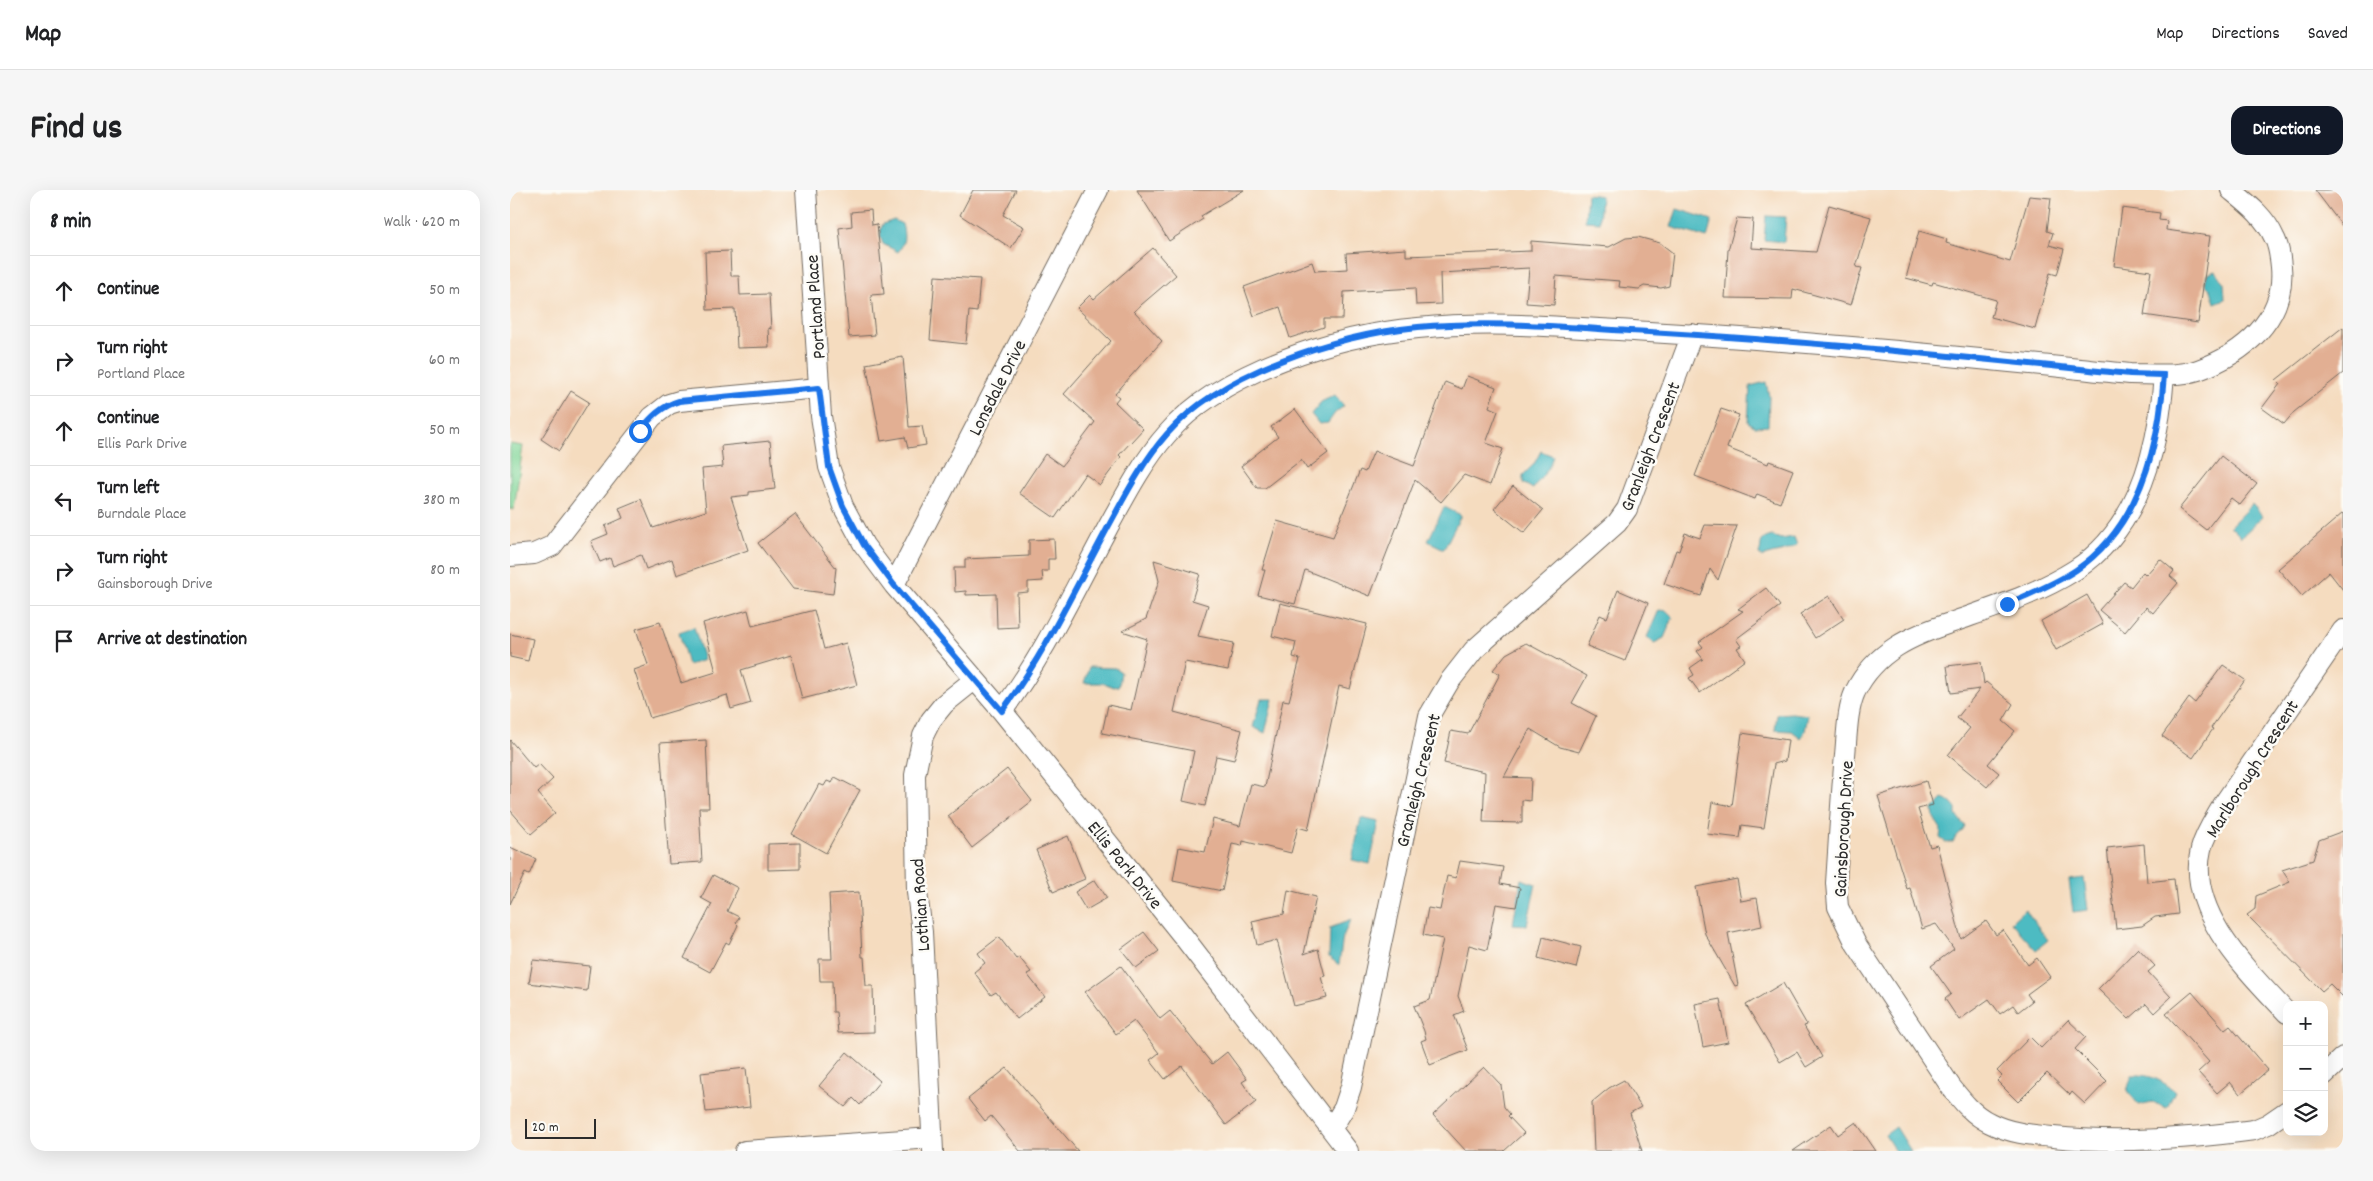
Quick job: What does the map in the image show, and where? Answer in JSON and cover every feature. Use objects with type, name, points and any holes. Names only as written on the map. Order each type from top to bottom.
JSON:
[{"type":"street","name":"Portland Place","points":[[806,190],[819,388],[829,467],[843,506],[864,545],[894,585]]},
{"type":"street","name":"Lonsdale Drive","points":[[894,585],[1098,190]]},
{"type":"street","points":[[1002,711],[1033,666],[1122,502],[1145,464],[1167,434],[1200,404],[1242,379],[1307,351],[1374,334],[1418,328],[1513,324],[1828,344],[2130,374],[2164,375],[2196,370],[2220,361],[2239,350],[2256,335],[2272,316],[2279,297],[2282,278],[2280,258],[2275,239],[2259,214],[2231,190]]},
{"type":"street","name":"Granleigh Crescent","points":[[1332,1128],[1344,1108],[1351,1087],[1429,716],[1449,682],[1474,650],[1617,524],[1628,508],[1692,334]]},
{"type":"street","name":"Gainsborough Drive","points":[[2164,375],[2157,430],[2136,501],[2123,523],[2100,550],[2076,570],[2007,604],[1920,633],[1892,648],[1864,676],[1854,694],[1847,729],[1836,883],[1838,907],[1856,944],[1951,1087],[1967,1106],[1991,1124],[2025,1134],[2068,1139],[2160,1140],[2254,1130],[2268,1124],[2283,1114]]},
{"type":"street","points":[[510,556],[534,554],[552,546],[652,417],[669,404],[819,388]]},
{"type":"street","name":"Ellis Park Drive","points":[[894,585],[1002,711],[1183,936],[1348,1151]]},
{"type":"street","name":"Marlborough Crescent","points":[[2283,1008],[2228,945],[2212,920],[2204,896],[2200,875],[2201,850],[2223,804],[2343,630]]},
{"type":"street","name":"Lothian Road","points":[[932,1145],[922,932],[917,892],[915,775],[923,736],[931,720],[944,704],[974,680]]},
{"type":"street","points":[[745,1151],[932,1145]]},
{"type":"green space","points":[[510,444],[523,446],[514,510],[510,509]]},
{"type":"water","points":[[1587,194],[1601,196],[1599,222],[1585,221]]},
{"type":"water","points":[[1677,209],[1712,220],[1707,238],[1671,227]]},
{"type":"water","points":[[1766,216],[1786,217],[1784,242],[1764,240]]},
{"type":"water","points":[[894,220],[902,224],[904,232],[903,243],[898,252],[883,244],[881,236],[883,224]]},
{"type":"water","points":[[2215,271],[2224,283],[2225,299],[2215,303],[2211,290],[2205,284],[2207,274]]},
{"type":"water","points":[[1766,382],[1769,396],[1768,426],[1755,427],[1748,422],[1750,386]]},
{"type":"water","points":[[1335,395],[1344,406],[1335,413],[1328,423],[1319,424],[1311,414],[1321,402]]},
{"type":"water","points":[[1541,451],[1553,456],[1549,467],[1533,489],[1523,483],[1523,475],[1534,464]]},
{"type":"water","points":[[2252,504],[2263,516],[2241,537],[2230,526]]},
{"type":"water","points":[[1444,507],[1461,515],[1444,549],[1428,541]]},
{"type":"water","points":[[1772,536],[1781,539],[1794,537],[1797,545],[1788,550],[1763,557],[1759,554],[1761,542]]},
{"type":"water","points":[[1659,610],[1667,611],[1673,617],[1664,638],[1654,643],[1647,637]]},
{"type":"water","points":[[694,627],[704,660],[688,665],[679,632]]},
{"type":"water","points":[[1089,667],[1115,668],[1121,672],[1119,686],[1114,687],[1104,683],[1084,683]]},
{"type":"water","points":[[1261,699],[1273,699],[1265,733],[1253,727]]},
{"type":"water","points":[[1777,714],[1808,715],[1805,731],[1801,738],[1792,731],[1775,730]]},
{"type":"water","points":[[1943,799],[1951,802],[1956,808],[1956,815],[1965,826],[1953,842],[1947,843],[1940,838],[1941,829],[1934,818],[1933,809]]},
{"type":"water","points":[[1361,818],[1379,822],[1370,864],[1352,860]]},
{"type":"water","points":[[2084,878],[2088,910],[2073,912],[2069,880]]},
{"type":"water","points":[[1521,879],[1536,884],[1527,925],[1513,924]]},
{"type":"water","points":[[2025,909],[2048,940],[2036,950],[2011,922]]},
{"type":"water","points":[[1351,920],[1343,936],[1339,965],[1329,957],[1330,928]]},
{"type":"water","points":[[2132,1075],[2155,1079],[2175,1091],[2167,1108],[2152,1102],[2139,1105],[2127,1091]]},
{"type":"water","points":[[1896,1127],[1911,1151],[1895,1151],[1885,1135]]},
{"type":"building","points":[[973,190],[1016,190],[1003,215],[1024,227],[1011,248],[960,215]]},
{"type":"building","points":[[1137,190],[1244,190],[1201,216],[1203,219],[1169,241]]},
{"type":"building","points":[[2315,190],[2343,190],[2343,227]]},
{"type":"building","points":[[2029,196],[2051,198],[2047,231],[2053,233],[2049,245],[2064,249],[2057,275],[2050,273],[2035,329],[1991,317],[1996,300],[1933,282],[1932,285],[1906,278],[1919,231],[1947,239],[1946,243],[2010,262]]},
{"type":"building","points":[[1829,205],[1871,217],[1856,267],[1862,268],[1851,305],[1793,289],[1792,299],[1725,298],[1728,250],[1737,218],[1753,219],[1751,248],[1816,252]]},
{"type":"building","points":[[2122,208],[2160,213],[2159,220],[2167,221],[2166,230],[2210,236],[2198,323],[2144,315],[2151,271],[2114,266]]},
{"type":"building","points":[[871,210],[872,225],[877,224],[884,294],[871,295],[875,335],[849,337],[839,228],[852,226],[851,212]]},
{"type":"building","points":[[1638,237],[1660,243],[1673,253],[1669,286],[1661,288],[1644,286],[1639,289],[1619,287],[1620,281],[1556,276],[1554,305],[1526,303],[1529,268],[1440,273],[1441,304],[1416,305],[1415,288],[1344,292],[1343,319],[1324,319],[1324,327],[1290,338],[1280,307],[1254,316],[1244,287],[1312,262],[1315,271],[1347,269],[1346,253],[1406,249],[1406,256],[1531,251],[1531,241],[1609,247],[1626,238]]},
{"type":"building","points":[[1153,248],[1176,275],[1134,311],[1162,341],[1115,394],[1119,397],[1115,402],[1143,429],[1119,455],[1121,457],[1100,485],[1085,474],[1055,518],[1019,493],[1045,454],[1062,466],[1095,422],[1064,394],[1111,341],[1077,308],[1090,295],[1094,299]]},
{"type":"building","points":[[730,251],[731,276],[739,276],[740,295],[769,294],[771,329],[768,328],[769,347],[737,348],[735,309],[707,310],[705,252]]},
{"type":"building","points":[[935,276],[980,279],[977,312],[969,311],[966,344],[930,340]]},
{"type":"building","points":[[2343,327],[2343,373],[2294,412],[2284,424],[2262,408],[2280,384],[2276,380]]},
{"type":"building","points":[[903,357],[909,427],[922,426],[926,445],[908,448],[905,437],[881,441],[866,364]]},
{"type":"building","points":[[1467,376],[1496,387],[1489,407],[1498,411],[1486,443],[1503,449],[1490,485],[1464,475],[1441,502],[1415,480],[1370,596],[1305,570],[1295,604],[1258,595],[1265,570],[1262,570],[1277,521],[1333,537],[1360,470],[1365,472],[1374,451],[1414,466],[1445,382],[1462,389]]},
{"type":"building","points":[[571,391],[589,402],[559,451],[541,439]]},
{"type":"building","points":[[1295,409],[1328,453],[1307,469],[1301,460],[1265,488],[1257,488],[1241,466],[1278,437],[1271,427]]},
{"type":"building","points":[[1721,409],[1739,415],[1727,448],[1768,464],[1769,461],[1793,470],[1780,503],[1757,494],[1755,499],[1695,476]]},
{"type":"building","points":[[770,441],[775,489],[749,492],[749,495],[731,497],[748,550],[677,575],[672,559],[646,569],[641,555],[613,566],[610,558],[600,562],[591,541],[608,534],[605,526],[623,518],[619,508],[641,499],[653,528],[706,511],[702,469],[723,467],[721,446]]},
{"type":"building","points":[[2221,456],[2257,484],[2240,505],[2231,498],[2206,530],[2179,509]]},
{"type":"building","points":[[1513,486],[1543,510],[1524,533],[1494,509]]},
{"type":"building","points":[[2343,513],[2343,590],[2329,572],[2302,596],[2278,569]]},
{"type":"building","points":[[795,514],[836,568],[833,594],[793,589],[758,543]]},
{"type":"building","points":[[1705,525],[1737,526],[1718,580],[1710,569],[1701,596],[1664,584],[1676,550],[1679,551],[1685,533],[1700,538]]},
{"type":"building","points":[[1054,539],[1055,559],[1048,559],[1048,571],[1042,571],[1043,581],[1028,582],[1028,592],[1017,593],[1018,627],[997,628],[996,594],[966,595],[966,591],[955,592],[954,568],[965,568],[965,559],[1029,556],[1029,540]]},
{"type":"building","points":[[2160,559],[2174,571],[2170,576],[2178,583],[2153,613],[2146,607],[2125,632],[2099,610],[2124,582],[2131,587],[2143,572],[2146,575]]},
{"type":"building","points":[[1154,560],[1200,574],[1192,600],[1208,605],[1198,636],[1234,643],[1228,670],[1185,662],[1174,712],[1242,730],[1234,760],[1216,756],[1205,806],[1183,801],[1194,751],[1102,733],[1108,705],[1131,710],[1147,639],[1122,631],[1146,619],[1159,581]]},
{"type":"building","points":[[1766,588],[1780,606],[1736,639],[1741,646],[1737,648],[1745,660],[1700,693],[1689,678],[1694,675],[1690,668],[1703,659],[1697,651],[1703,647],[1699,642],[1743,611],[1738,609]]},
{"type":"building","points":[[1618,590],[1648,603],[1625,661],[1587,646],[1600,615],[1607,618]]},
{"type":"building","points":[[2087,595],[2103,624],[2056,650],[2041,621]]},
{"type":"building","points":[[1829,596],[1844,619],[1815,638],[1800,614]]},
{"type":"building","points":[[1280,603],[1367,624],[1350,689],[1339,686],[1308,830],[1298,827],[1291,853],[1243,841],[1242,846],[1232,844],[1222,891],[1173,881],[1179,847],[1205,852],[1213,819],[1240,826],[1251,784],[1265,787],[1283,700],[1289,701],[1300,659],[1293,657],[1296,642],[1272,636]]},
{"type":"building","points":[[748,610],[752,626],[814,610],[824,649],[846,643],[857,685],[802,699],[791,655],[741,670],[751,703],[731,709],[727,695],[650,718],[634,670],[648,665],[636,629],[660,622],[681,683],[716,672],[703,623]]},
{"type":"building","points":[[510,634],[533,639],[528,661],[510,657]]},
{"type":"building","points":[[1526,643],[1587,676],[1572,703],[1596,716],[1579,752],[1560,747],[1530,729],[1504,777],[1531,778],[1530,801],[1522,800],[1522,823],[1483,822],[1485,772],[1444,763],[1451,731],[1468,734],[1500,674],[1493,670],[1506,654]]},
{"type":"building","points":[[1981,662],[1984,684],[1986,682],[2013,704],[2003,721],[2015,731],[1988,764],[1999,773],[1987,787],[1948,755],[1970,728],[1957,718],[1980,689],[1951,693],[1947,666]]},
{"type":"building","points":[[2223,665],[2245,680],[2211,728],[2213,729],[2193,758],[2162,736],[2189,698],[2195,703]]},
{"type":"building","points":[[1742,733],[1788,740],[1785,761],[1774,764],[1764,828],[1742,825],[1740,838],[1707,834],[1712,802],[1732,806]]},
{"type":"building","points":[[510,740],[534,768],[539,764],[553,779],[538,793],[555,813],[531,834],[510,810]]},
{"type":"building","points":[[706,740],[709,808],[699,808],[702,862],[669,864],[660,743]]},
{"type":"building","points":[[1007,769],[1032,801],[972,848],[948,816]]},
{"type":"building","points":[[835,777],[860,790],[826,853],[792,834],[819,784],[824,786],[827,781],[832,783]]},
{"type":"building","points":[[1926,781],[1933,805],[1918,809],[1930,847],[1937,845],[1961,939],[1986,921],[1996,935],[2003,930],[2028,965],[2037,958],[2050,977],[2027,994],[2032,1001],[2018,1012],[2013,1005],[2000,1014],[1989,999],[1959,1020],[1945,999],[1951,994],[1931,966],[1954,949],[1936,924],[1922,929],[1910,888],[1907,889],[1878,796]]},
{"type":"building","points":[[2343,831],[2343,997],[2330,984],[2322,991],[2247,915],[2255,909],[2256,896],[2290,882],[2282,870],[2313,860],[2319,840]]},
{"type":"building","points":[[1068,836],[1085,879],[1053,892],[1036,850]]},
{"type":"building","points":[[800,843],[800,869],[768,870],[768,844]]},
{"type":"building","points":[[2144,844],[2147,882],[2174,879],[2178,914],[2155,917],[2142,926],[2116,929],[2107,848]]},
{"type":"building","points":[[510,847],[536,859],[529,875],[525,873],[510,904]]},
{"type":"building","points":[[1460,861],[1503,867],[1500,884],[1520,888],[1516,907],[1496,904],[1487,950],[1469,945],[1458,996],[1464,1011],[1454,1015],[1468,1050],[1430,1065],[1421,1041],[1426,1039],[1424,1031],[1414,1006],[1430,1000],[1443,939],[1423,935],[1428,908],[1440,910],[1447,876],[1456,878]]},
{"type":"building","points":[[713,875],[738,888],[727,911],[739,917],[736,923],[738,925],[729,944],[726,942],[710,972],[684,958],[712,904],[701,898]]},
{"type":"building","points":[[1737,879],[1741,901],[1757,898],[1762,926],[1728,933],[1738,985],[1735,986],[1705,934],[1696,887]]},
{"type":"building","points":[[1095,880],[1107,898],[1086,910],[1075,892]]},
{"type":"building","points":[[1288,890],[1316,897],[1304,954],[1318,949],[1325,976],[1321,977],[1327,998],[1294,1006],[1277,940],[1257,945],[1252,921],[1284,914]]},
{"type":"building","points":[[859,892],[862,957],[864,957],[866,986],[873,986],[874,1032],[838,1033],[836,1012],[833,1012],[832,981],[820,981],[819,959],[832,959],[829,894]]},
{"type":"building","points":[[1144,932],[1159,951],[1136,968],[1121,949]]},
{"type":"building","points":[[999,937],[1016,959],[1019,957],[1031,972],[1027,974],[1045,997],[1017,1019],[996,992],[991,995],[974,972],[985,963],[978,953]]},
{"type":"building","points":[[1543,937],[1581,947],[1576,968],[1538,958]]},
{"type":"building","points":[[2138,948],[2155,966],[2148,972],[2171,997],[2154,1013],[2146,1004],[2129,1019],[2098,989]]},
{"type":"building","points":[[533,960],[590,966],[587,991],[529,983]]},
{"type":"building","points":[[1121,966],[1160,1019],[1170,1011],[1212,1064],[1227,1052],[1247,1079],[1242,1082],[1256,1102],[1226,1125],[1182,1066],[1165,1079],[1150,1060],[1159,1053],[1134,1021],[1116,1034],[1085,992]]},
{"type":"building","points":[[1783,983],[1807,1025],[1804,1026],[1822,1057],[1806,1067],[1797,1052],[1780,1062],[1746,1005]]},
{"type":"building","points":[[2192,992],[2225,1030],[2230,1026],[2268,1070],[2240,1094],[2230,1082],[2217,1093],[2198,1072],[2209,1062],[2166,1014]]},
{"type":"building","points":[[1720,999],[1728,1042],[1703,1047],[1695,1004]]},
{"type":"building","points":[[2068,1020],[2086,1037],[2075,1049],[2107,1081],[2085,1104],[2072,1092],[2070,1095],[2047,1073],[2018,1102],[1997,1081],[2002,1076],[1997,1071],[2030,1037],[2041,1048]]},
{"type":"building","points":[[847,1052],[880,1081],[860,1105],[853,1098],[845,1107],[819,1086]]},
{"type":"building","points":[[1484,1067],[1501,1085],[1504,1107],[1510,1114],[1508,1116],[1524,1133],[1504,1151],[1466,1151],[1433,1115]]},
{"type":"building","points":[[746,1068],[750,1107],[706,1112],[701,1073]]},
{"type":"building","points":[[1007,1068],[1078,1151],[1020,1151],[991,1116],[985,1121],[968,1099]]},
{"type":"building","points":[[1624,1080],[1641,1107],[1630,1113],[1642,1151],[1594,1151],[1592,1102],[1609,1088]]},
{"type":"building","points":[[1856,1122],[1876,1151],[1793,1151],[1831,1125],[1838,1135]]},
{"type":"route","points":[[640,431],[660,410],[669,404],[679,401],[819,388],[821,416],[829,467],[843,506],[864,545],[894,585],[1002,711],[1033,666],[1122,502],[1145,464],[1167,434],[1200,404],[1242,379],[1307,351],[1334,343],[1374,334],[1418,328],[1513,324],[1828,344],[2130,374],[2164,375],[2162,405],[2157,430],[2136,501],[2123,523],[2100,550],[2076,570],[2007,604]]}]
